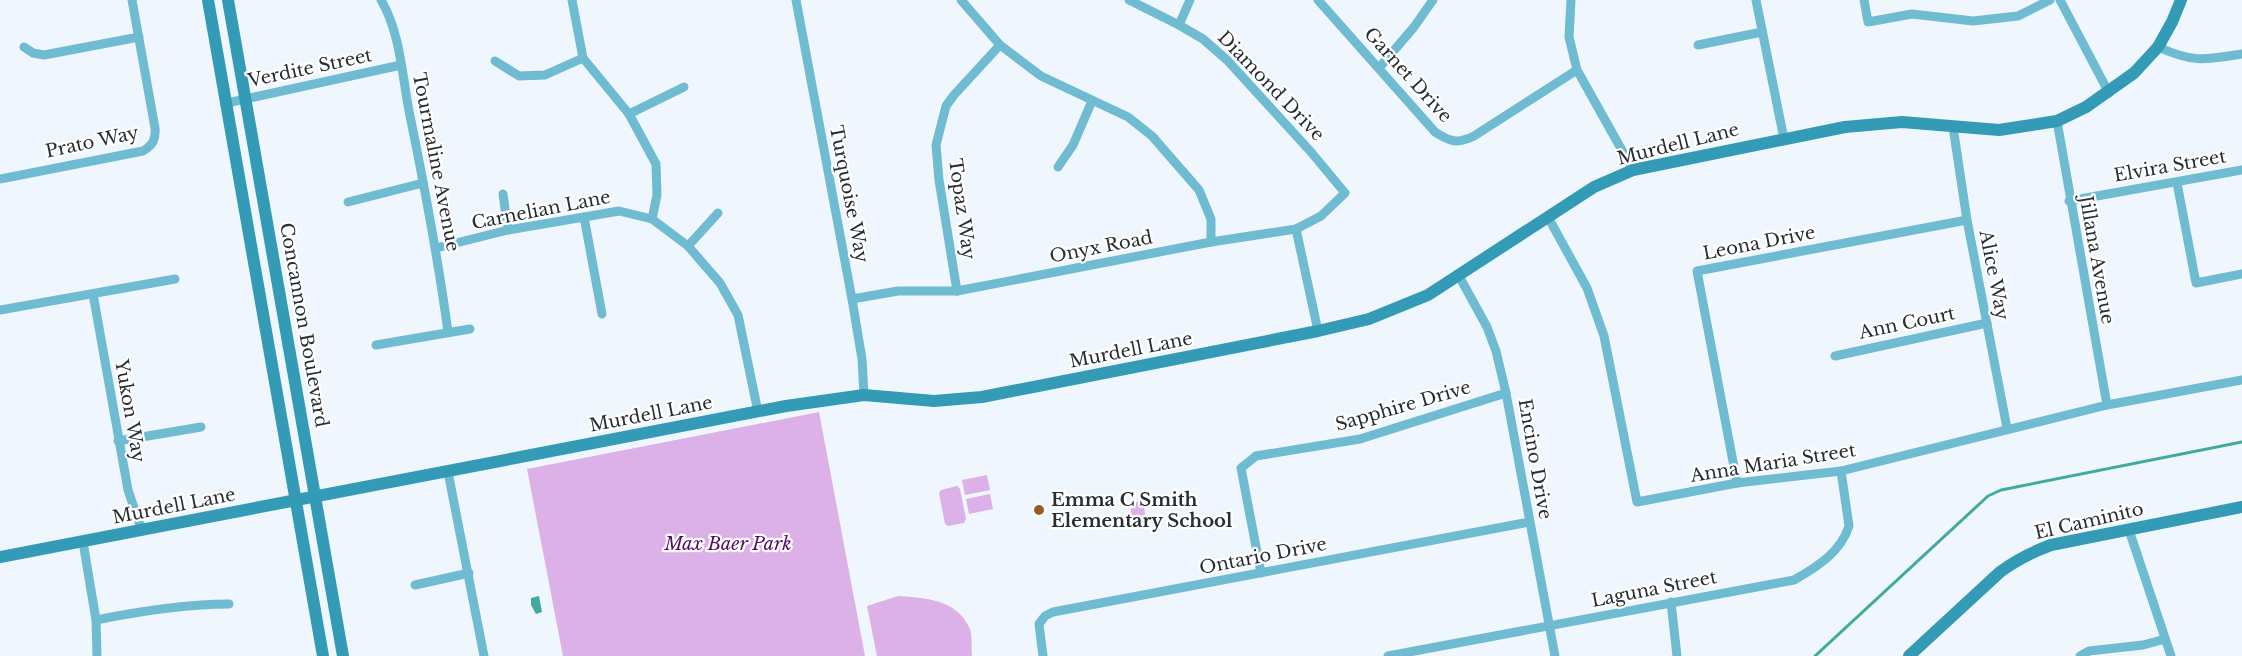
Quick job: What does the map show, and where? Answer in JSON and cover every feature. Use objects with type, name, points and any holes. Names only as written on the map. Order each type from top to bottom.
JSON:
[{"type":"street","name":"Prato Way","points":[[0,179],[144,151],[150,147],[155,136],[155,128],[132,0]]},
{"type":"street","name":"Concannon Boulevard","points":[[208,0],[322,656]]},
{"type":"street","name":"Concannon Boulevard","points":[[228,0],[343,656]]},
{"type":"street","name":"Tourmaline Avenue","points":[[381,0],[390,15],[401,65],[436,248],[448,332]]},
{"type":"street","points":[[572,0],[583,58],[629,114],[656,164],[657,195],[652,219],[688,246],[720,282],[738,315],[758,412]]},
{"type":"street","name":"Turquoise Way","points":[[796,0],[852,299],[862,359],[864,395]]},
{"type":"street","points":[[961,0],[1000,45],[1041,76],[1128,117],[1152,136],[1199,190],[1211,219],[1211,242]]},
{"type":"street","name":"Diamond Drive","points":[[1129,0],[1179,24],[1203,39],[1227,60],[1345,193]]},
{"type":"street","points":[[1179,24],[1190,0]]},
{"type":"street","name":"Garnet Drive","points":[[1318,0],[1434,132],[1453,142],[1462,142],[1474,136],[1576,70]]},
{"type":"street","points":[[1379,68],[1414,27],[1433,0]]},
{"type":"street","points":[[1572,0],[1569,37],[1576,70],[1633,170]]},
{"type":"street","points":[[1756,0],[1784,139]]},
{"type":"street","points":[[1864,0],[1868,22],[1912,14],[1973,21],[2018,16],[2050,0]]},
{"type":"street","points":[[2060,0],[2109,93]]},
{"type":"street","name":"Murdell Lane","points":[[0,557],[821,400],[864,395],[956,401],[1318,331],[1369,319],[1428,295],[1594,187],[1633,170],[1845,127],[1902,122],[1999,130],[2057,121],[2109,93],[2134,73],[2158,47],[2181,0]]},
{"type":"street","points":[[1698,45],[1761,32]]},
{"type":"street","points":[[24,47],[33,53],[44,55],[139,37]]},
{"type":"street","name":"Topaz Way","points":[[957,291],[939,180],[936,145],[946,106],[1000,45]]},
{"type":"street","points":[[2158,47],[2185,58],[2205,60],[2242,54]]},
{"type":"street","points":[[495,62],[519,75],[545,75],[583,58]]},
{"type":"street","name":"Verdite Street","points":[[227,103],[401,65]]},
{"type":"street","points":[[629,114],[684,87]]},
{"type":"street","points":[[1058,167],[1073,145],[1092,101]]},
{"type":"street","name":"Jillana Avenue","points":[[2057,121],[2069,201],[2107,405]]},
{"type":"street","name":"Alice Way","points":[[1953,127],[1967,220],[2007,428]]},
{"type":"street","name":"Elvira Street","points":[[2069,201],[2242,170]]},
{"type":"street","points":[[348,202],[423,183]]},
{"type":"street","points":[[2177,183],[2196,283],[2242,274]]},
{"type":"street","name":"Onyx Road","points":[[852,299],[898,291],[957,291],[1211,242],[1296,229],[1321,216],[1345,193]]},
{"type":"street","points":[[504,194],[508,230]]},
{"type":"street","name":"Carnelian Lane","points":[[436,248],[508,230],[619,211],[652,219]]},
{"type":"street","points":[[688,246],[718,213]]},
{"type":"street","points":[[584,217],[602,314]]},
{"type":"street","name":"Anna Maria Street","points":[[1548,217],[1587,288],[1605,336],[1637,502],[1737,483],[1841,471],[2107,405],[2242,380]]},
{"type":"street","name":"Leona Drive","points":[[1737,483],[1697,271],[1967,220]]},
{"type":"street","points":[[1296,229],[1318,331]]},
{"type":"street","name":"Encino Drive","points":[[1459,276],[1496,351],[1506,393],[1555,656]]},
{"type":"street","points":[[0,310],[175,279]]},
{"type":"street","name":"Yukon Way","points":[[93,294],[128,490],[142,531]]},
{"type":"street","name":"Ann Court","points":[[1835,356],[1987,323]]},
{"type":"street","points":[[376,345],[470,329]]},
{"type":"street","name":"Sapphire Drive","points":[[1261,573],[1241,468],[1256,456],[1360,438],[1506,393]]},
{"type":"street","points":[[118,441],[201,427]]},
{"type":"street","name":"Laguna Street","points":[[1388,656],[1794,580],[1818,565],[1841,545],[1849,526],[1841,471]]},
{"type":"street","points":[[448,472],[484,656]]},
{"type":"street","name":"El Caminito","points":[[1909,656],[2016,560],[2051,545],[2242,507]]},
{"type":"street","name":"Ontario Drive","points":[[1043,656],[1039,624],[1045,616],[1053,612],[1529,522]]},
{"type":"street","points":[[2129,530],[2171,656]]},
{"type":"street","points":[[83,542],[96,620],[97,656]]},
{"type":"street","points":[[415,585],[469,573]]},
{"type":"street","points":[[1671,602],[1677,656]]},
{"type":"street","points":[[96,620],[160,608],[230,604]]},
{"type":"street","points":[[2080,656],[2089,651],[2143,645],[2165,639]]},
{"type":"green space","name":"Max Baer Park","points":[[819,412],[865,656],[563,656],[527,469]]},
{"type":"green space","points":[[987,475],[990,490],[965,495],[962,480]]},
{"type":"green space","points":[[957,486],[960,489],[966,519],[964,523],[948,526],[945,524],[939,493],[941,490]]},
{"type":"green space","points":[[990,494],[993,509],[969,514],[966,499]]},
{"type":"green space","points":[[1140,501],[1144,505],[1145,514],[1133,523],[1129,518],[1131,503]]},
{"type":"green space","points":[[898,596],[929,599],[948,605],[956,611],[969,627],[972,656],[877,656],[867,606]]},
{"type":"shaded area","points":[[539,596],[542,612],[536,614],[531,605],[531,598]]},
{"type":"waterway","points":[[1815,656],[1988,496],[2001,490],[2242,442]]},
{"type":"place","name":"Emma C Smith Elementary School","points":[[1039,510]]}]
